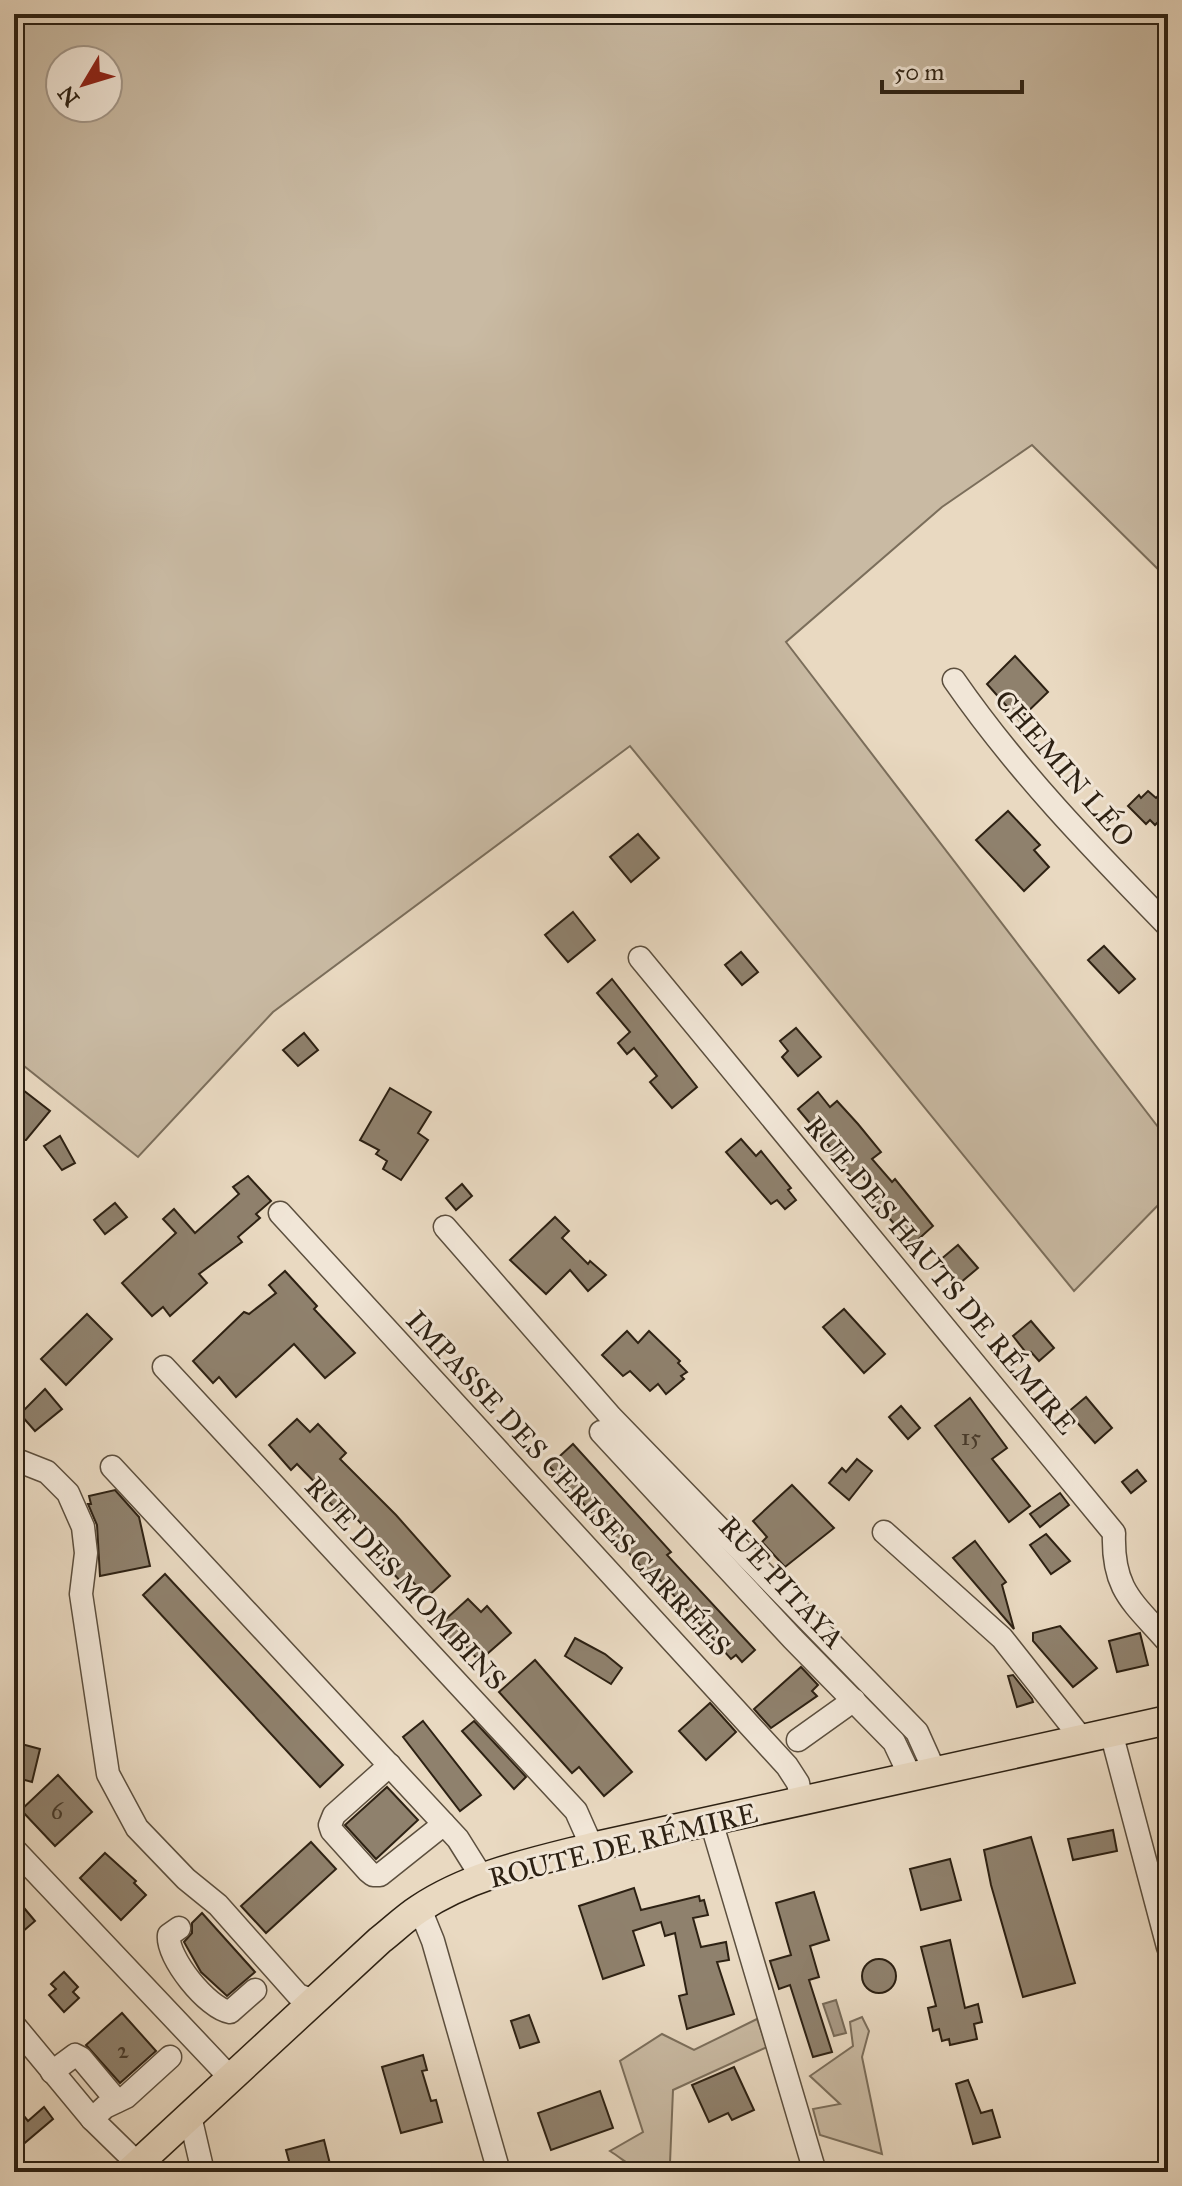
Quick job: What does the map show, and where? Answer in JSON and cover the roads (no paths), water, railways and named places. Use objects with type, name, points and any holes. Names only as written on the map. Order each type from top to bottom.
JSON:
[{"type":"main road","name":"ROUTE DE RÉMIRE","points":[[134,2168],[380,1940],[420,1909],[465,1885],[522,1865],[592,1847],[1168,1720]]},
{"type":"street","name":"CHEMIN LÉO","points":[[954,680],[1025,774],[1074,830],[1168,926]]},
{"type":"street","name":"RUE DES HAUTS DE RÉMIRE","points":[[640,958],[1114,1533],[1113,1557],[1119,1582],[1168,1642]]},
{"type":"street","name":"IMPASSE DES CERISES CARRÉES","points":[[280,1213],[787,1766],[798,1783],[802,1802]]},
{"type":"street","points":[[445,1227],[611,1417],[917,1732],[923,1775]]},
{"type":"street","name":"RUE DES MOMBINS","points":[[164,1367],[576,1811],[592,1847]]},
{"type":"street","name":"RUE PITAYA","points":[[601,1432],[923,1775]]},
{"type":"street","points":[[14,1459],[47,1472],[68,1493],[83,1527],[86,1553],[81,1594],[108,1774],[137,1828],[186,1879],[218,1905],[298,1995],[314,2001]]},
{"type":"street","points":[[112,1467],[444,1824],[466,1849],[483,1879]]},
{"type":"street","points":[[884,1532],[1002,1638],[1082,1739]]},
{"type":"street","points":[[798,1740],[854,1700]]},
{"type":"street","points":[[1111,1732],[1168,1947]]},
{"type":"street","points":[[390,1765],[334,1815],[330,1825],[368,1871],[380,1875],[444,1824]]},
{"type":"street","points":[[711,1821],[815,2172]]},
{"type":"street","points":[[14,1849],[223,2070],[235,2074]]},
{"type":"street","points":[[420,1909],[433,1941],[499,2172]]},
{"type":"street","points":[[179,1928],[169,1935],[170,1952],[214,2007],[230,2012],[255,1990]]},
{"type":"street","points":[[166,2011],[195,1985]]},
{"type":"street","points":[[14,2025],[134,2168]]},
{"type":"street","points":[[52,2072],[75,2055],[81,2058],[117,2101]]},
{"type":"street","points":[[92,2119],[136,2089],[170,2057]]},
{"type":"street","points":[[190,2116],[203,2172]]}]
